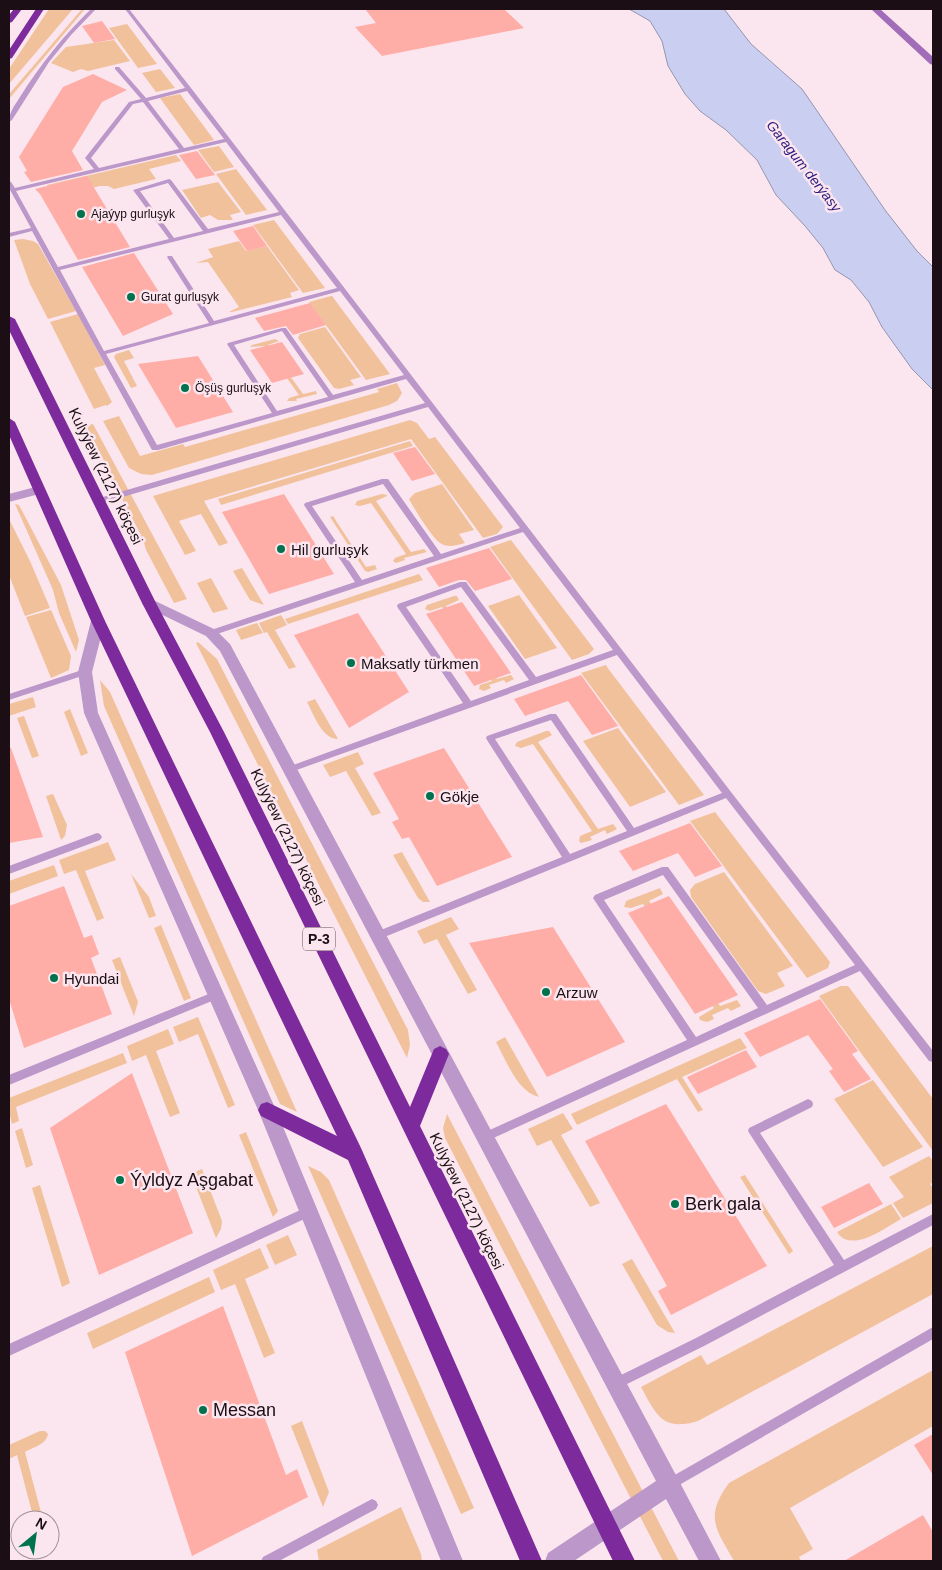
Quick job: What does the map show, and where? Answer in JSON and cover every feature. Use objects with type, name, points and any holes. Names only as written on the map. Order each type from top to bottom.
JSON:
[{"type":"highway","points":[[9,20],[18,9]]},
{"type":"highway","points":[[9,56],[40,9]]},
{"type":"highway","name":"Kulyýew (2127) köçesi","points":[[9,320],[148,603],[217,732],[624,1561]]},
{"type":"highway","points":[[9,422],[98,621],[355,1154],[531,1561]]},
{"type":"highway","points":[[411,1126],[440,1054]]},
{"type":"highway","points":[[267,1110],[355,1154]]},
{"type":"street","points":[[875,9],[933,62]]},
{"type":"street","points":[[9,498],[39,490]]},
{"type":"street","points":[[148,603],[211,633],[225,648],[288,770],[379,935],[440,1054],[617,1383],[710,1561]]},
{"type":"street","points":[[98,621],[85,672],[92,713],[267,1110],[452,1561]]},
{"type":"street","points":[[556,1561],[608,1528],[670,1484]]},
{"type":"lane","points":[[9,120],[33,78],[78,24],[94,9]]},
{"type":"lane","points":[[127,9],[618,651],[933,1058]]},
{"type":"lane","points":[[117,68],[144,99],[183,150]]},
{"type":"lane","points":[[97,170],[88,158],[130,103],[189,89]]},
{"type":"lane","points":[[12,190],[226,140]]},
{"type":"lane","points":[[172,240],[136,190],[169,182],[206,232]]},
{"type":"lane","points":[[9,183],[156,448],[408,376]]},
{"type":"lane","points":[[56,269],[281,212]]},
{"type":"lane","points":[[9,235],[34,229]]},
{"type":"lane","points":[[170,257],[213,324]]},
{"type":"lane","points":[[103,353],[341,289]]},
{"type":"lane","points":[[276,414],[230,344],[284,330],[332,398]]},
{"type":"lane","points":[[99,501],[430,404]]},
{"type":"lane","points":[[360,584],[308,505],[385,481],[439,557]]},
{"type":"lane","points":[[211,633],[525,529]]},
{"type":"lane","points":[[469,705],[401,606],[462,584],[534,682]]},
{"type":"lane","points":[[288,770],[618,651]]},
{"type":"lane","points":[[9,697],[85,672]]},
{"type":"lane","points":[[568,859],[490,738],[553,716],[633,833]]},
{"type":"lane","points":[[379,935],[728,794]]},
{"type":"lane","points":[[9,870],[97,837]]},
{"type":"lane","points":[[694,1042],[598,898],[665,870],[765,1010]]},
{"type":"lane","points":[[485,1137],[862,966]]},
{"type":"lane","points":[[9,1080],[216,995]]},
{"type":"lane","points":[[808,1104],[753,1131],[842,1267]]},
{"type":"lane","points":[[9,1350],[309,1211]]},
{"type":"lane","points":[[617,1383],[700,1342],[933,1219]]},
{"type":"lane","points":[[670,1484],[933,1333]]},
{"type":"lane","points":[[267,1561],[372,1505]]},
{"type":"shaded area","points":[[49,9],[73,9],[9,84],[9,69]]},
{"type":"shaded area","points":[[82,9],[85,9],[9,99],[10,93]]},
{"type":"shaded area","points":[[127,24],[157,64],[138,68],[109,28]]},
{"type":"shaded area","points":[[114,40],[130,61],[88,71],[81,69],[73,72],[51,63],[66,47]]},
{"type":"shaded area","points":[[160,69],[175,88],[156,92],[142,73]]},
{"type":"shaded area","points":[[180,94],[214,140],[194,145],[160,98]]},
{"type":"shaded area","points":[[219,146],[234,167],[214,172],[198,150]]},
{"type":"shaded area","points":[[176,155],[181,161],[149,169],[156,179],[114,189],[108,186],[100,186],[45,199],[51,192],[47,185]]},
{"type":"shaded area","points":[[236,169],[267,210],[246,215],[216,174]]},
{"type":"shaded area","points":[[218,182],[241,212],[230,215],[233,220],[218,220],[210,215],[201,218],[182,190]]},
{"type":"shaded area","points":[[274,220],[325,288],[303,293],[253,225]]},
{"type":"shaded area","points":[[23,239],[38,244],[76,311],[48,319],[30,284],[14,240]]},
{"type":"shaded area","points":[[239,241],[246,251],[267,246],[299,290],[290,293],[292,297],[229,312],[239,307],[208,262],[196,263],[213,257],[208,249]]},
{"type":"shaded area","points":[[332,296],[390,374],[366,380],[309,302]]},
{"type":"shaded area","points":[[78,314],[105,365],[94,368],[112,402],[107,406],[94,409],[50,322]]},
{"type":"shaded area","points":[[325,327],[361,377],[350,380],[354,385],[339,389],[334,388],[298,338],[300,334]]},
{"type":"shaded area","points":[[275,339],[279,341],[268,345],[303,394],[316,391],[317,394],[296,399],[297,401],[287,401],[289,398],[299,395],[264,346],[250,347]]},
{"type":"shaded area","points":[[129,350],[134,358],[124,361],[137,386],[131,388],[114,357],[116,354]]},
{"type":"shaded area","points":[[397,383],[402,393],[397,401],[389,405],[152,475],[141,474],[129,468],[103,421],[119,416],[140,456],[183,444],[185,447],[379,392],[377,389]]},
{"type":"shaded area","points":[[410,420],[417,423],[429,439],[435,437],[503,527],[497,534],[483,538],[411,439],[204,501],[228,543],[219,546],[201,514],[179,521],[196,551],[185,555],[153,496]]},
{"type":"shaded area","points":[[93,424],[187,599],[174,603],[86,426]]},
{"type":"shaded area","points":[[410,441],[413,446],[221,505],[218,499]]},
{"type":"shaded area","points":[[442,484],[474,530],[459,534],[465,543],[447,546],[438,541],[409,499],[415,493]]},
{"type":"shaded area","points":[[382,494],[387,496],[376,501],[411,552],[424,549],[427,552],[404,558],[405,560],[396,563],[393,561],[395,558],[406,554],[371,503],[360,506],[355,505],[357,501]]},
{"type":"shaded area","points":[[15,504],[19,505],[61,585],[79,640],[76,652],[59,613],[53,590]]},
{"type":"shaded area","points":[[333,516],[366,567],[375,565],[377,569],[365,571],[330,517]]},
{"type":"shaded area","points":[[9,519],[30,561],[50,608],[25,616],[9,575]]},
{"type":"shaded area","points":[[511,540],[594,649],[589,654],[572,660],[490,547]]},
{"type":"shaded area","points":[[242,568],[264,605],[250,600],[233,571]]},
{"type":"shaded area","points":[[419,574],[423,580],[288,624],[285,619]]},
{"type":"shaded area","points":[[211,578],[228,609],[213,613],[197,583]]},
{"type":"shaded area","points":[[519,595],[557,648],[525,659],[488,606]]},
{"type":"shaded area","points":[[457,596],[459,600],[446,606],[497,679],[511,675],[514,679],[506,683],[504,680],[489,685],[491,688],[484,691],[479,689],[480,685],[492,681],[442,607],[430,611],[425,609],[427,605]]},
{"type":"shaded area","points":[[51,610],[71,656],[69,670],[51,678],[26,617]]},
{"type":"shaded area","points":[[281,615],[287,625],[275,630],[296,667],[289,669],[267,632],[264,633],[259,623]]},
{"type":"shaded area","points":[[257,623],[263,633],[241,640],[236,630]]},
{"type":"shaded area","points":[[198,642],[217,659],[408,1030],[410,1045],[407,1058],[196,643]]},
{"type":"shaded area","points":[[606,665],[704,795],[679,805],[581,673]]},
{"type":"shaded area","points":[[100,680],[110,692],[297,1112],[280,1104],[104,706]]},
{"type":"shaded area","points":[[33,697],[36,707],[9,716],[9,704]]},
{"type":"shaded area","points":[[315,699],[338,739],[327,735],[316,719],[307,702]]},
{"type":"shaded area","points":[[70,709],[88,753],[81,756],[64,712]]},
{"type":"shaded area","points":[[24,716],[39,756],[32,758],[17,718]]},
{"type":"shaded area","points":[[618,728],[666,792],[630,807],[583,741]]},
{"type":"shaded area","points":[[549,731],[552,735],[538,742],[598,829],[613,824],[617,829],[607,834],[605,830],[590,837],[592,840],[581,843],[579,841],[580,836],[592,831],[533,744],[521,748],[515,746],[517,742]]},
{"type":"shaded area","points":[[358,752],[364,764],[355,768],[381,813],[372,816],[346,771],[330,777],[323,765]]},
{"type":"shaded area","points":[[53,794],[67,825],[65,836],[61,840],[46,796]]},
{"type":"shaded area","points":[[715,812],[830,962],[828,968],[807,978],[690,821]]},
{"type":"shaded area","points":[[108,842],[116,860],[85,871],[104,918],[97,921],[76,870],[64,874],[59,860]]},
{"type":"shaded area","points":[[402,852],[430,902],[423,902],[418,898],[393,855]]},
{"type":"shaded area","points":[[54,865],[58,876],[9,894],[9,881]]},
{"type":"shaded area","points":[[724,872],[793,966],[777,973],[785,986],[766,994],[758,991],[691,897],[690,890],[695,884]]},
{"type":"shaded area","points":[[131,874],[149,897],[156,916],[149,918]]},
{"type":"shaded area","points":[[660,888],[663,894],[649,901],[720,1006],[737,1000],[741,1006],[731,1011],[728,1008],[712,1015],[714,1019],[707,1022],[700,1020],[699,1017],[714,1008],[643,904],[631,908],[624,907],[626,901]]},
{"type":"shaded area","points":[[451,917],[459,929],[446,935],[477,990],[468,994],[437,939],[424,944],[417,931]]},
{"type":"shaded area","points":[[161,925],[191,998],[184,1001],[154,928]]},
{"type":"shaded area","points":[[120,957],[138,1002],[134,1016],[112,960]]},
{"type":"shaded area","points":[[841,986],[848,986],[933,1099],[933,1151],[819,996]]},
{"type":"shaded area","points":[[198,1017],[235,1105],[228,1108],[198,1034],[179,1042],[173,1027]]},
{"type":"shaded area","points":[[168,1029],[174,1044],[156,1051],[180,1113],[170,1117],[146,1055],[132,1061],[127,1046]]},
{"type":"shaded area","points":[[505,1037],[539,1097],[524,1089],[508,1066],[496,1042]]},
{"type":"shaded area","points":[[740,1038],[747,1048],[682,1077],[703,1110],[698,1112],[677,1079],[577,1125],[571,1114]]},
{"type":"shaded area","points":[[123,1053],[127,1063],[16,1107],[19,1121],[12,1124],[9,1112],[9,1098]]},
{"type":"shaded area","points":[[873,1080],[923,1147],[883,1167],[834,1099]]},
{"type":"shaded area","points":[[563,1113],[573,1129],[561,1135],[600,1203],[590,1207],[551,1140],[537,1146],[528,1129]]},
{"type":"shaded area","points":[[447,1114],[679,1561],[663,1561],[445,1138],[443,1128]]},
{"type":"shaded area","points":[[22,1128],[33,1165],[26,1168],[15,1131]]},
{"type":"shaded area","points":[[246,1132],[278,1211],[273,1217],[239,1135]]},
{"type":"shaded area","points":[[929,1156],[933,1161],[933,1182],[930,1184],[933,1188],[933,1203],[903,1218],[893,1203],[904,1197],[889,1177]]},
{"type":"shaded area","points":[[308,1166],[321,1172],[329,1180],[474,1508],[461,1514]]},
{"type":"shaded area","points":[[202,1169],[222,1221],[221,1229],[216,1238],[191,1174]]},
{"type":"shaded area","points":[[745,1175],[793,1251],[789,1254],[740,1177]]},
{"type":"shaded area","points":[[40,1185],[70,1283],[62,1287],[32,1188]]},
{"type":"shaded area","points":[[891,1204],[901,1219],[877,1233],[851,1241],[843,1238],[837,1232]]},
{"type":"shaded area","points":[[288,1235],[297,1255],[275,1265],[266,1245]]},
{"type":"shaded area","points":[[933,1246],[933,1294],[698,1421],[686,1424],[668,1422],[656,1413],[641,1387],[701,1355],[707,1365]]},
{"type":"shaded area","points":[[260,1248],[269,1268],[245,1279],[275,1353],[264,1358],[235,1284],[221,1290],[213,1270]]},
{"type":"shaded area","points":[[632,1259],[675,1333],[668,1332],[657,1325],[622,1264]]},
{"type":"shaded area","points":[[209,1277],[215,1292],[93,1349],[87,1333]]},
{"type":"shaded area","points":[[933,1370],[933,1426],[790,1508],[813,1549],[799,1557],[801,1561],[734,1561],[715,1523],[717,1505],[729,1483]]},
{"type":"shaded area","points":[[302,1421],[329,1492],[323,1507],[291,1426]]},
{"type":"shaded area","points":[[40,1431],[45,1431],[48,1434],[45,1441],[25,1452],[40,1510],[31,1510],[17,1455],[9,1459],[9,1445]]},
{"type":"shaded area","points":[[401,1507],[421,1554],[422,1561],[319,1561],[317,1550]]},
{"type":"water","name":"Garagum derýasy","points":[[629,9],[724,9],[751,44],[802,89],[885,210],[917,251],[933,267],[933,390],[912,369],[882,327],[869,302],[851,280],[835,270],[823,248],[776,195],[757,160],[726,130],[700,111],[685,94],[668,66],[662,41],[650,21]]},
{"type":"building","points":[[365,9],[504,9],[524,28],[382,56],[355,27],[376,23]]},
{"type":"building","points":[[102,21],[115,39],[94,43],[82,26]]},
{"type":"building","points":[[93,74],[127,90],[102,102],[72,151],[83,170],[31,182],[24,172],[27,171],[19,157],[63,87]]},
{"type":"building","points":[[197,151],[215,175],[196,179],[179,155]]},
{"type":"building","name":"Ajaýyp gurluşyk","points":[[87,176],[130,247],[78,260],[40,194],[35,189]]},
{"type":"building","points":[[253,226],[267,246],[247,251],[233,231]]},
{"type":"building","name":"Gurat gurluşyk","points":[[134,253],[173,314],[123,336],[82,267]]},
{"type":"building","points":[[310,303],[326,325],[293,335],[286,326],[264,331],[255,318]]},
{"type":"building","points":[[282,342],[304,374],[272,383],[250,350]]},
{"type":"building","name":"Öşüş gurluşyk","points":[[198,356],[233,412],[176,428],[138,364]]},
{"type":"building","points":[[415,447],[435,474],[412,481],[393,453]]},
{"type":"building","name":"Hil gurluşyk","points":[[284,494],[334,574],[269,594],[222,512]]},
{"type":"building","points":[[489,548],[512,579],[475,591],[466,580],[459,580],[439,587],[426,568]]},
{"type":"building","points":[[462,602],[511,673],[474,686],[426,614]]},
{"type":"building","name":"Maksatly türkmen","points":[[358,613],[409,692],[349,728],[294,635]]},
{"type":"building","points":[[581,675],[618,726],[592,735],[568,701],[525,716],[514,699]]},
{"type":"building","points":[[9,748],[11,748],[43,837],[9,843]]},
{"type":"building","name":"Gökje","points":[[444,748],[512,857],[437,886],[409,837],[402,839],[392,822],[399,819],[373,773]]},
{"type":"building","points":[[690,823],[722,866],[695,877],[678,853],[633,871],[619,851]]},
{"type":"building","name":"Hyundai","points":[[64,886],[84,938],[92,935],[99,954],[91,958],[112,1014],[24,1048],[9,999],[9,906]]},
{"type":"building","points":[[669,896],[738,995],[695,1014],[628,913]]},
{"type":"building","name":"Arzuw","points":[[553,927],[625,1042],[547,1077],[469,943]]},
{"type":"building","points":[[820,999],[858,1051],[852,1054],[871,1079],[844,1092],[829,1071],[833,1069],[808,1035],[760,1057],[744,1033]]},
{"type":"building","points":[[746,1050],[757,1067],[698,1094],[687,1077]]},
{"type":"building","name":"Ýyldyz Aşgabat","points":[[132,1073],[193,1233],[99,1275],[50,1128]]},
{"type":"building","name":"Berk gala","points":[[666,1104],[767,1266],[671,1315],[658,1291],[667,1286],[585,1141]]},
{"type":"building","points":[[869,1183],[883,1204],[834,1228],[821,1207]]},
{"type":"building","name":"Messan","points":[[223,1306],[286,1475],[297,1469],[308,1497],[192,1556],[125,1352]]},
{"type":"building","points":[[933,1434],[933,1475],[914,1445]]},
{"type":"building","points":[[923,1515],[933,1532],[933,1561],[844,1561]]},
{"type":"place","name":"Ajaýyp gurluşyk","points":[[81,214]]},
{"type":"place","name":"Gurat gurluşyk","points":[[131,297]]},
{"type":"place","name":"Öşüş gurluşyk","points":[[185,388]]},
{"type":"place","name":"Hil gurluşyk","points":[[281,549]]},
{"type":"place","name":"Maksatly türkmen","points":[[351,663]]},
{"type":"place","name":"Gökje","points":[[430,796]]},
{"type":"place","name":"Hyundai","points":[[54,978]]},
{"type":"place","name":"Arzuw","points":[[546,992]]},
{"type":"place","name":"Ýyldyz Aşgabat","points":[[120,1180]]},
{"type":"place","name":"Berk gala","points":[[675,1204]]},
{"type":"place","name":"Messan","points":[[203,1410]]}]
